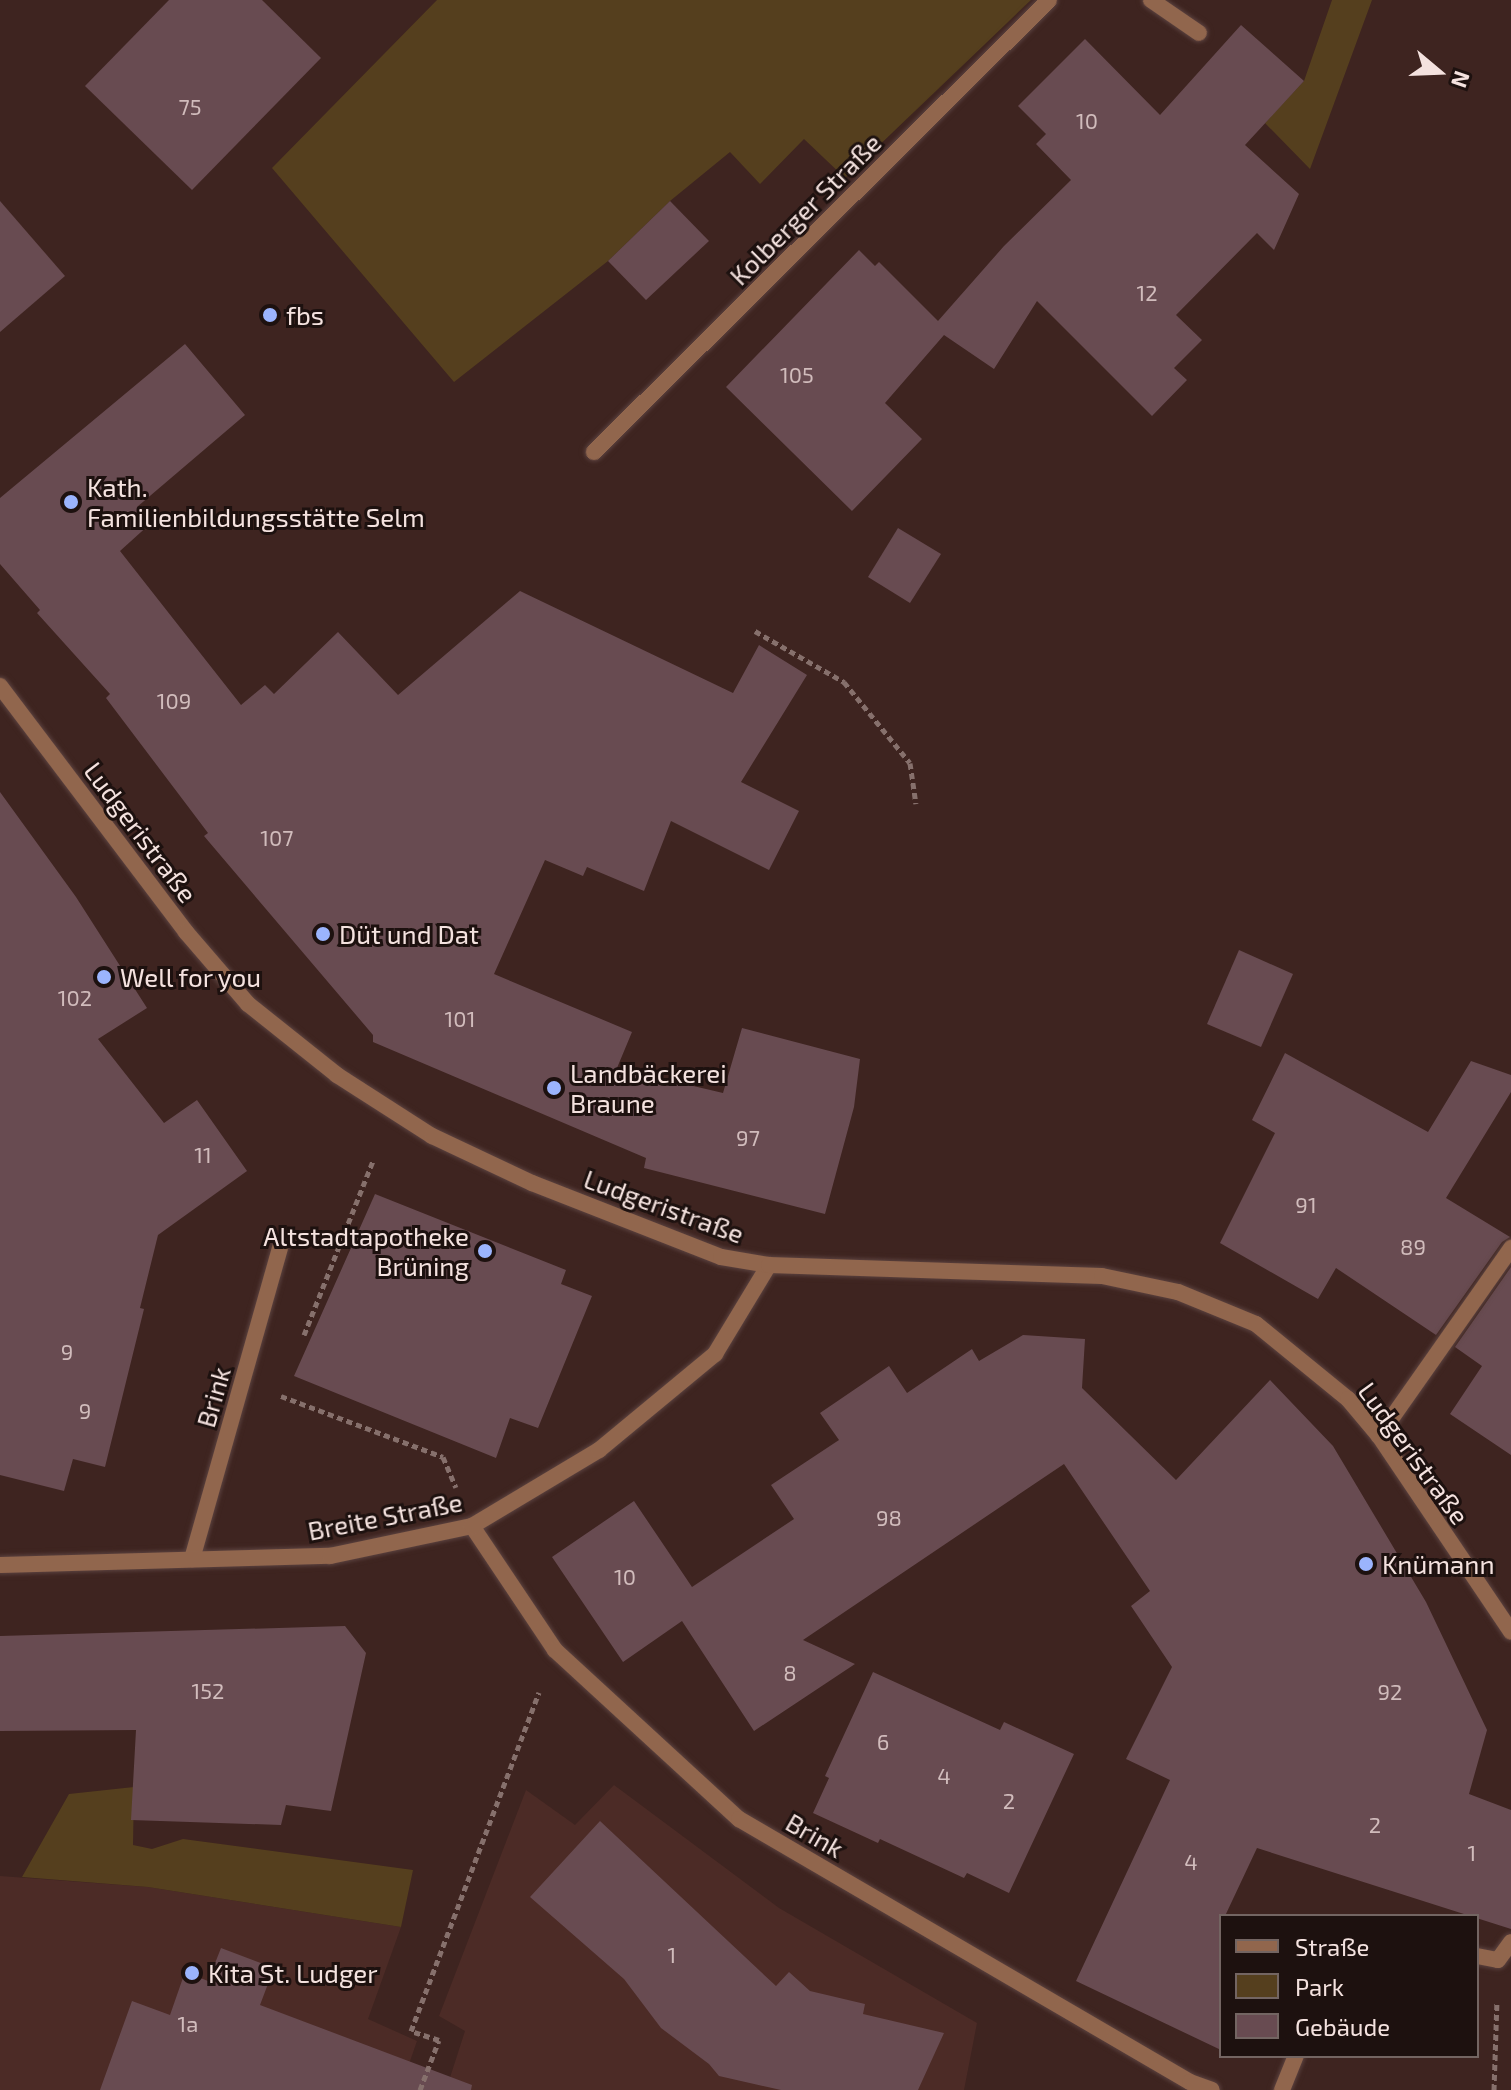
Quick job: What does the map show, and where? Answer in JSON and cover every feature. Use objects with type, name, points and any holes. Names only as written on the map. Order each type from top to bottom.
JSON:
[{"type":"street","name":"Kolberger Straße","points":[[594,452],[1049,0]]},
{"type":"street","points":[[1151,0],[1199,33]]},
{"type":"street","name":"Ludgeristraße","points":[[0,686],[186,932],[248,1004],[337,1075],[432,1136],[532,1183],[721,1257],[769,1265],[1102,1276],[1178,1292],[1256,1324],[1339,1391],[1379,1436],[1511,1632]]},
{"type":"street","name":"Brink","points":[[192,1559],[280,1248]]},
{"type":"street","points":[[1379,1436],[1511,1248]]},
{"type":"street","name":"Breite Straße","points":[[0,1565],[330,1556],[472,1526],[599,1450],[715,1354],[769,1265]]},
{"type":"street","name":"Brink","points":[[472,1526],[555,1650],[739,1819],[1190,2082],[1212,2090]]},
{"type":"street","points":[[1479,1956],[1498,1960],[1511,1942]]},
{"type":"street","points":[[1282,2090],[1295,2058]]},
{"type":"path","points":[[755,631],[844,682],[910,763],[916,804]]},
{"type":"path","points":[[303,1337],[373,1161]]},
{"type":"path","points":[[280,1395],[286,1381]]},
{"type":"path","points":[[241,1386],[280,1395],[443,1457],[472,1526]]},
{"type":"path","points":[[420,2090],[439,2040],[411,2031],[555,1650]]},
{"type":"path","points":[[1494,2090],[1498,1960]]},
{"type":"shaded area","points":[[614,1785],[779,1908],[977,2023],[964,2090],[446,2090],[465,2031],[439,2016],[526,1790],[575,1825]]},
{"type":"shaded area","name":"Kita St. Ludger","points":[[0,1876],[148,1887],[401,1927],[368,2019],[417,2041],[400,2090],[0,2090]]},
{"type":"green space","points":[[437,0],[1031,0],[845,178],[804,139],[760,184],[730,152],[670,201],[608,261],[454,382],[272,168]]},
{"type":"green space","points":[[1332,0],[1372,0],[1310,169],[1265,123],[1304,81]]},
{"type":"green space","points":[[134,1787],[133,1845],[152,1849],[183,1839],[413,1870],[401,1927],[148,1887],[22,1877],[69,1794]]},
{"type":"building","points":[[169,0],[262,0],[321,58],[192,190],[85,86]]},
{"type":"building","points":[[1241,25],[1304,81],[1245,145],[1299,194],[1274,250],[1257,233],[1176,315],[1202,340],[1174,368],[1187,380],[1152,416],[1037,301],[994,369],[944,335],[885,403],[922,439],[852,511],[726,387],[859,250],[875,266],[879,262],[938,321],[1004,246],[1071,180],[1036,144],[1046,134],[1018,106],[1085,39],[1160,115]]},
{"type":"building","points":[[0,201],[65,276],[0,332]]},
{"type":"building","points":[[670,201],[709,241],[646,300],[608,261]]},
{"type":"building","points":[[185,344],[245,415],[137,507],[151,523],[120,551],[241,705],[265,685],[274,694],[338,632],[398,695],[520,591],[733,693],[759,645],[807,675],[741,782],[799,811],[769,870],[671,821],[644,891],[587,867],[583,876],[545,860],[494,974],[632,1032],[617,1068],[723,1093],[742,1028],[860,1059],[854,1107],[825,1214],[644,1168],[646,1158],[373,1042],[373,1035],[204,836],[208,833],[106,698],[110,694],[37,613],[40,610],[0,564],[0,498]]},
{"type":"building","points":[[898,528],[941,554],[910,603],[868,577]]},
{"type":"building","points":[[0,792],[76,897],[147,1008],[98,1039],[164,1123],[197,1100],[247,1171],[158,1235],[140,1308],[144,1309],[105,1467],[73,1459],[64,1491],[0,1475]]},
{"type":"building","points":[[1239,950],[1293,974],[1261,1047],[1207,1024]]},
{"type":"building","points":[[1285,1053],[1428,1132],[1471,1061],[1511,1075],[1511,1092],[1446,1198],[1510,1237],[1502,1242],[1436,1335],[1336,1268],[1318,1299],[1220,1243],[1275,1133],[1252,1120]]},
{"type":"building","points":[[375,1194],[566,1270],[561,1284],[592,1296],[538,1428],[510,1418],[496,1458],[294,1376]]},
{"type":"building","points":[[1511,1267],[1511,1455],[1450,1414],[1482,1366],[1455,1347]]},
{"type":"building","points":[[1023,1335],[1085,1339],[1082,1388],[1176,1480],[1270,1380],[1333,1446],[1426,1602],[1487,1730],[1469,1794],[1511,1810],[1511,1929],[1479,1919],[1479,1914],[1464,1914],[1257,1848],[1226,1914],[1219,1914],[1219,2049],[1076,1981],[1170,1780],[1126,1759],[1172,1667],[1131,1606],[1150,1591],[1064,1464],[803,1640],[855,1664],[754,1731],[682,1621],[623,1662],[552,1557],[634,1501],[692,1587],[794,1519],[771,1485],[839,1440],[820,1413],[889,1366],[907,1393],[972,1349],[979,1361]]},
{"type":"building","points":[[345,1626],[366,1653],[331,1811],[286,1805],[281,1825],[131,1820],[136,1730],[0,1731],[0,1636]]},
{"type":"building","points":[[873,1672],[1000,1730],[1004,1722],[1074,1754],[1009,1893],[967,1873],[964,1878],[880,1839],[878,1843],[813,1813],[829,1778],[825,1776]]},
{"type":"building","points":[[600,1821],[776,1986],[789,1972],[810,1991],[865,2004],[863,2014],[944,2033],[918,2090],[781,2090],[719,2076],[709,2064],[661,2028],[624,1979],[530,1897]]},
{"type":"building","points":[[221,1948],[274,1968],[260,2005],[472,2085],[471,2090],[100,2090],[132,2001],[170,2015],[185,1972],[208,1981]]},
{"type":"place","name":"fbs","points":[[270,315]]},
{"type":"place","name":"Kath. Familienbildungsstätte Selm","points":[[71,502]]},
{"type":"place","name":"Düt und Dat","points":[[323,934]]},
{"type":"place","name":"Well for you","points":[[104,977]]},
{"type":"place","name":"Landbäckerei Braune","points":[[554,1088]]},
{"type":"place","name":"Altstadtapotheke Brüning","points":[[485,1251]]},
{"type":"place","name":"Knümann","points":[[1366,1564]]},
{"type":"place","name":"Kita St. Ludger","points":[[192,1973]]}]
